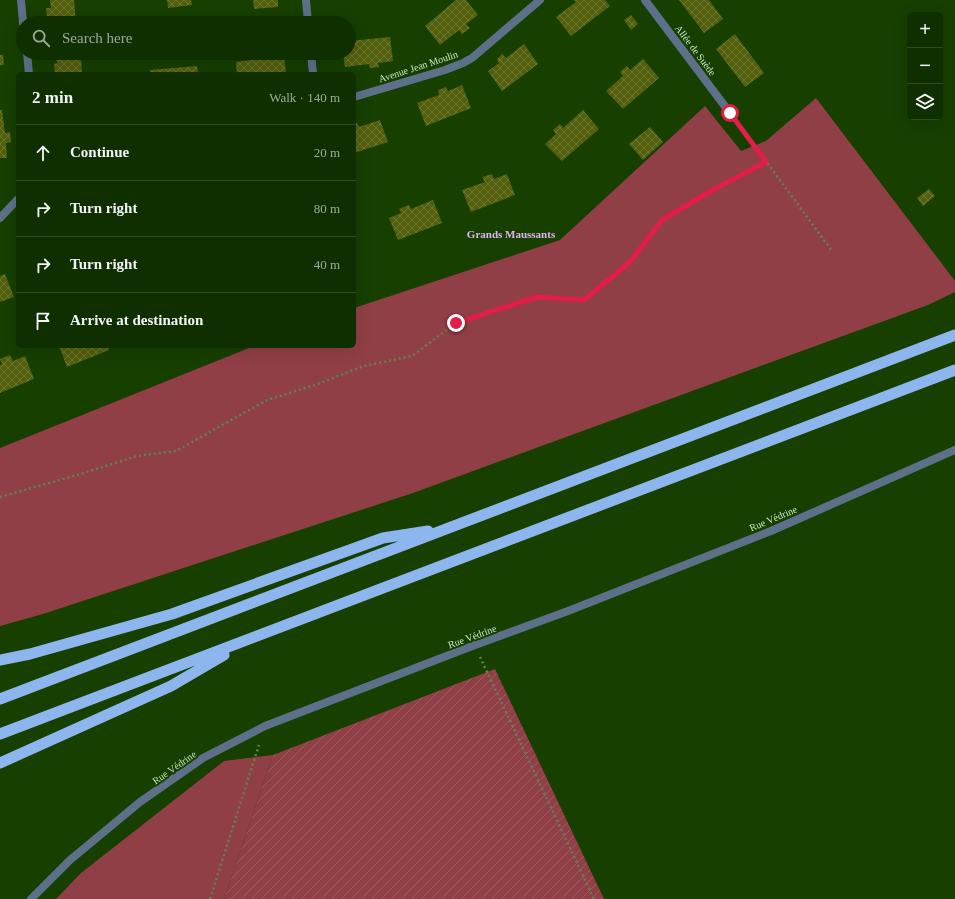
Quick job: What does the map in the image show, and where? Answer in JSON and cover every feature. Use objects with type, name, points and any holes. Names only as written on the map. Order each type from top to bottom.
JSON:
[{"type":"highway","points":[[0,699],[955,335]]},
{"type":"highway","points":[[0,734],[955,370]]},
{"type":"highway","points":[[0,660],[30,654],[172,614],[382,538],[450,527]]},
{"type":"highway","points":[[0,763],[171,686],[254,637]]},
{"type":"street","points":[[21,0],[22,16]]},
{"type":"street","points":[[306,0],[307,16]]},
{"type":"street","name":"Avenue Jean Moulin","points":[[356,96],[445,70],[463,63],[472,58],[540,0]]},
{"type":"street","name":"Allée de Suède","points":[[645,0],[730,113]]},
{"type":"street","points":[[27,60],[29,72]]},
{"type":"street","points":[[312,60],[313,72]]},
{"type":"street","points":[[0,218],[16,201]]},
{"type":"street","name":"Rue Védrine","points":[[31,899],[70,860],[140,802],[203,758],[265,726],[475,645],[568,611],[771,530],[955,450]]},
{"type":"path","points":[[730,113],[832,251]]},
{"type":"path","points":[[0,497],[137,456],[176,451],[268,400],[315,385],[364,366],[412,356],[456,323],[537,297],[584,300],[630,262],[662,220],[709,192],[766,162]]},
{"type":"path","points":[[475,645],[594,899]]},
{"type":"path","points":[[210,899],[265,726]]},
{"type":"shaded area","points":[[816,98],[955,281],[955,292],[928,305],[413,493],[43,614],[0,626],[0,448],[249,348],[356,348],[356,307],[560,240],[705,106],[741,151],[766,141]]},
{"type":"shaded area","points":[[495,669],[604,899],[224,899],[273,755]]},
{"type":"shaded area","points":[[273,755],[224,899],[56,899],[81,873],[224,761]]},
{"type":"building","points":[[50,0],[74,0],[75,16],[47,16],[46,8],[51,8]]},
{"type":"building","points":[[167,0],[191,0],[192,5],[168,8]]},
{"type":"building","points":[[253,0],[278,0],[278,7],[254,9]]},
{"type":"building","points":[[456,0],[466,0],[478,15],[466,24],[470,28],[462,34],[459,30],[440,45],[425,26]]},
{"type":"building","points":[[574,0],[605,0],[610,6],[571,36],[556,17],[576,2]]},
{"type":"building","points":[[679,0],[709,0],[723,19],[704,33]]},
{"type":"building","points":[[631,15],[638,24],[631,30],[624,20]]},
{"type":"building","points":[[735,34],[764,73],[745,87],[716,49]]},
{"type":"building","points":[[390,37],[393,61],[378,63],[379,67],[370,68],[369,64],[345,67],[344,60],[356,60],[356,40]]},
{"type":"building","points":[[524,44],[538,64],[502,91],[488,71],[499,63],[497,59],[502,54],[506,58]]},
{"type":"building","points":[[0,55],[3,55],[4,65],[0,65]]},
{"type":"building","points":[[643,59],[659,78],[623,109],[606,91],[623,76],[620,72],[627,66],[630,70]]},
{"type":"building","points":[[56,60],[81,60],[82,72],[55,72],[54,64],[58,63]]},
{"type":"building","points":[[252,60],[284,60],[286,72],[237,72],[236,62]]},
{"type":"building","points":[[197,66],[198,72],[150,72],[150,70]]},
{"type":"building","points":[[462,85],[471,108],[426,126],[417,103],[439,95],[438,90],[446,87],[448,91]]},
{"type":"building","points":[[0,110],[2,110],[5,133],[10,132],[11,142],[6,143],[7,158],[0,158]]},
{"type":"building","points":[[583,110],[599,129],[562,161],[545,144],[556,134],[553,130],[560,124],[563,128]]},
{"type":"building","points":[[380,120],[388,142],[356,152],[356,123],[359,127]]},
{"type":"building","points":[[650,127],[663,142],[643,160],[629,144]]},
{"type":"building","points":[[492,174],[494,179],[507,174],[515,195],[471,212],[462,190],[485,182],[482,177]]},
{"type":"building","points":[[929,189],[935,196],[923,206],[917,198]]},
{"type":"building","points":[[433,200],[442,223],[398,240],[389,218],[401,213],[399,209],[409,205],[411,209]]},
{"type":"building","points":[[5,274],[14,297],[0,302],[0,276]]},
{"type":"building","points":[[60,348],[108,348],[109,350],[67,367]]},
{"type":"building","points":[[10,355],[13,361],[25,356],[34,379],[0,393],[0,365],[2,364],[0,359]]},
{"type":"district","name":"Grands Maussants","points":[[511,234]]},
{"type":"route","points":[[456,323],[537,297],[584,300],[630,262],[662,220],[709,192],[766,162],[730,113]]}]
